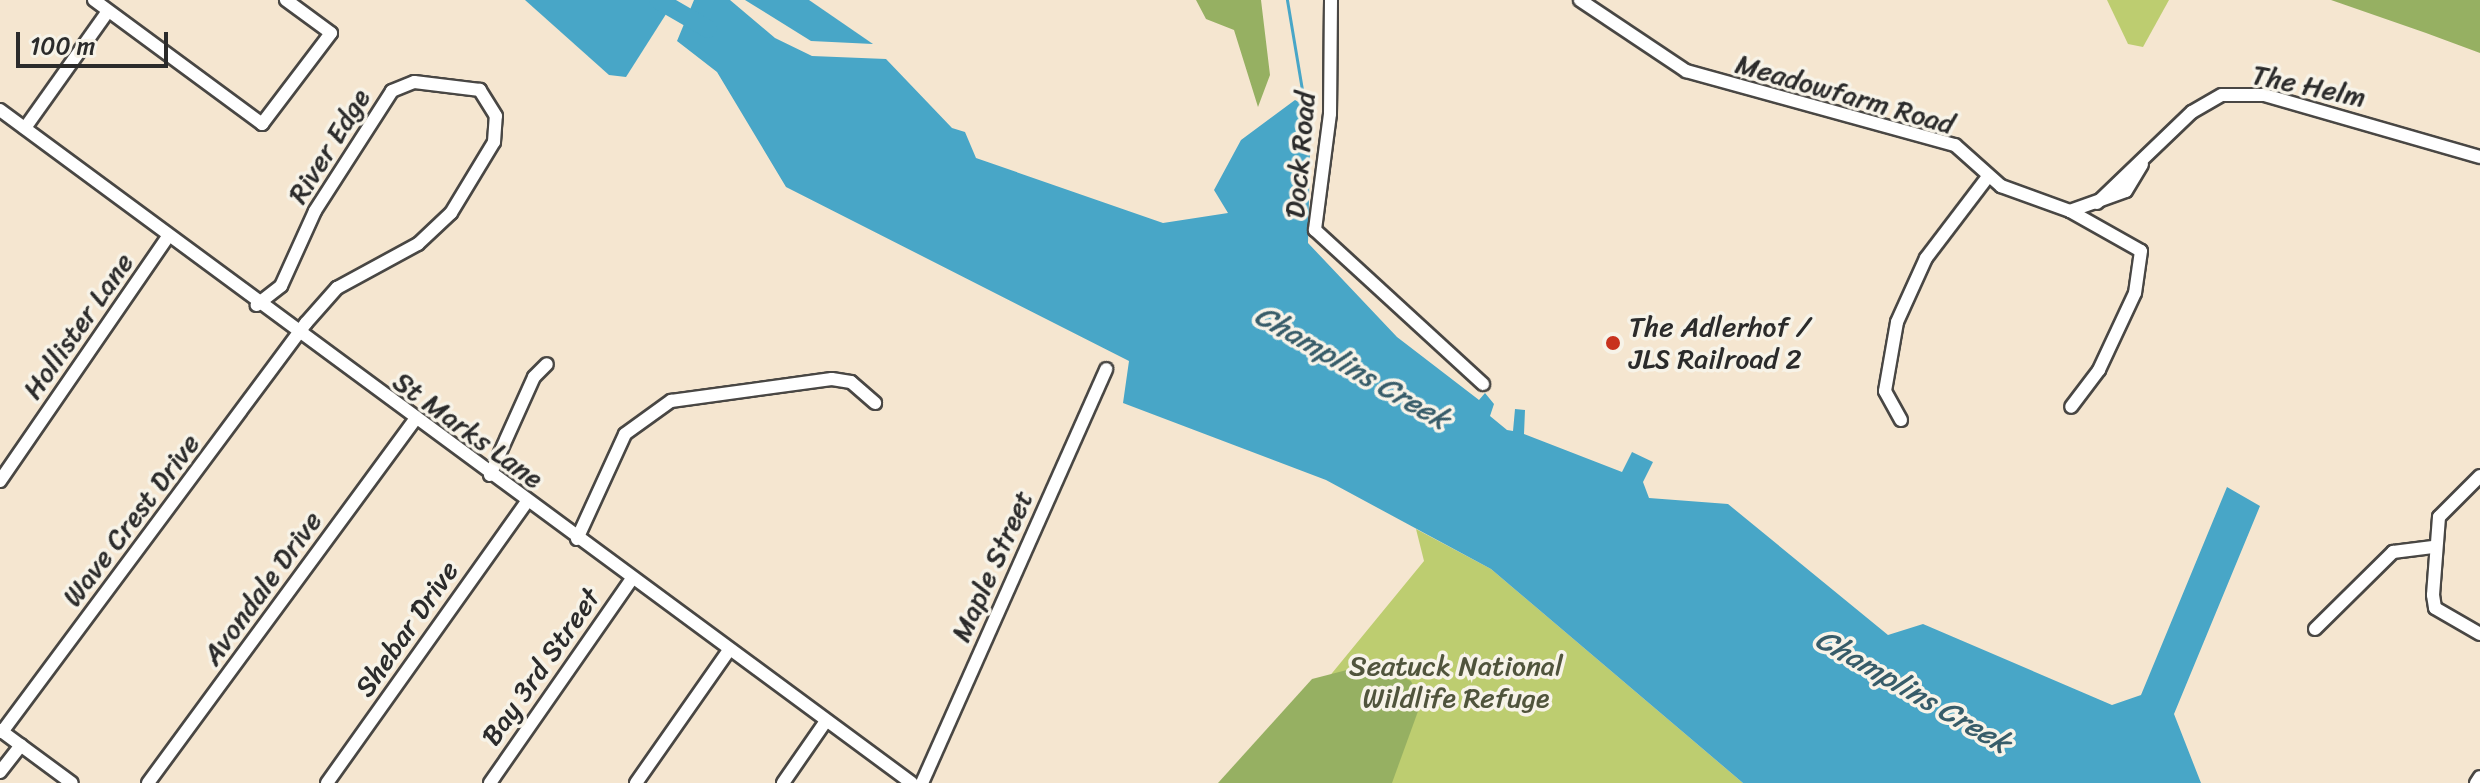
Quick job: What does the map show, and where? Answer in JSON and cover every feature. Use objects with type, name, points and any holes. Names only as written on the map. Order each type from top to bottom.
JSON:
[{"type":"street","points":[[94,0],[262,124],[331,33],[286,0]]},
{"type":"street","name":"Dock Road","points":[[1331,0],[1330,114],[1315,230],[1483,384]]},
{"type":"street","name":"Meadowfarm Road","points":[[1580,0],[1686,71],[1955,145],[1987,178],[2070,211],[2141,251],[2135,293],[2099,370],[2071,407]]},
{"type":"street","points":[[25,128],[108,11]]},
{"type":"street","name":"River Edge","points":[[257,305],[281,286],[315,211],[392,91],[414,82],[480,90],[496,116],[494,142],[451,213],[418,244],[337,288],[299,336]]},
{"type":"street","name":"The Helm","points":[[2070,211],[2126,191],[2145,158],[2209,100],[2240,94],[2480,157]]},
{"type":"street","name":"St Marks Lane","points":[[0,110],[414,421],[912,783]]},
{"type":"street","points":[[1901,420],[1885,391],[1897,322],[1926,258],[1987,178]]},
{"type":"street","name":"Hollister Lane","points":[[0,481],[167,238]]},
{"type":"street","name":"Wave Crest Drive","points":[[1,731],[299,336]]},
{"type":"street","points":[[490,475],[534,377],[547,364]]},
{"type":"street","name":"Maple Street","points":[[922,783],[1106,369]]},
{"type":"street","points":[[577,539],[625,434],[671,401],[832,379],[864,389],[875,403]]},
{"type":"street","name":"Avondale Drive","points":[[148,783],[414,421]]},
{"type":"street","points":[[2480,476],[2439,517],[2433,547],[2435,608],[2480,634]]},
{"type":"street","name":"Shebar Drive","points":[[327,783],[527,502]]},
{"type":"street","points":[[2315,629],[2393,552],[2433,547]]},
{"type":"street","name":"Bay 3rd Street","points":[[490,783],[632,579]]},
{"type":"street","points":[[636,783],[729,650]]},
{"type":"street","points":[[783,783],[826,721]]},
{"type":"street","points":[[1,731],[72,783]]},
{"type":"street","points":[[0,772],[21,745]]},
{"type":"street","points":[[2476,783],[2480,777]]},
{"type":"green space","points":[[1196,0],[1261,0],[1270,75],[1258,107],[1234,30],[1206,19]]},
{"type":"green space","points":[[2107,0],[2169,0],[2143,47],[2128,44]]},
{"type":"green space","points":[[2331,0],[2480,0],[2480,53],[2426,33]]},
{"type":"green space","name":"Seatuck National Wildlife Refuge","points":[[1416,529],[1491,569],[1743,783],[1242,783],[1424,561]]},
{"type":"green space","points":[[1374,663],[1411,681],[1421,703],[1392,783],[1218,783],[1312,679]]},
{"type":"water","points":[[525,0],[675,0],[626,77],[609,75]]},
{"type":"water","points":[[694,0],[730,0],[775,38],[812,56],[886,59],[952,128],[965,132],[976,158],[1163,223],[1228,213],[1214,190],[1241,140],[1295,100],[1311,109],[1308,243],[1397,337],[1479,400],[1485,393],[1494,404],[1490,416],[1507,430],[1513,431],[1515,409],[1525,410],[1524,434],[1622,472],[1632,452],[1653,462],[1643,482],[1649,498],[1728,504],[1888,635],[1923,624],[2112,705],[2141,695],[2227,487],[2260,506],[2174,714],[2201,783],[1743,783],[1491,569],[1326,480],[1123,403],[1129,361],[786,187],[717,72],[677,41]]},
{"type":"water","points":[[745,0],[809,0],[873,44],[811,41]]},
{"type":"waterway","name":"Champlins Creek","points":[[658,0],[708,29]]},
{"type":"waterway","points":[[1287,0],[1305,107]]},
{"type":"place","name":"The Adlerhof / JLS Railroad 2","points":[[1613,343]]}]
